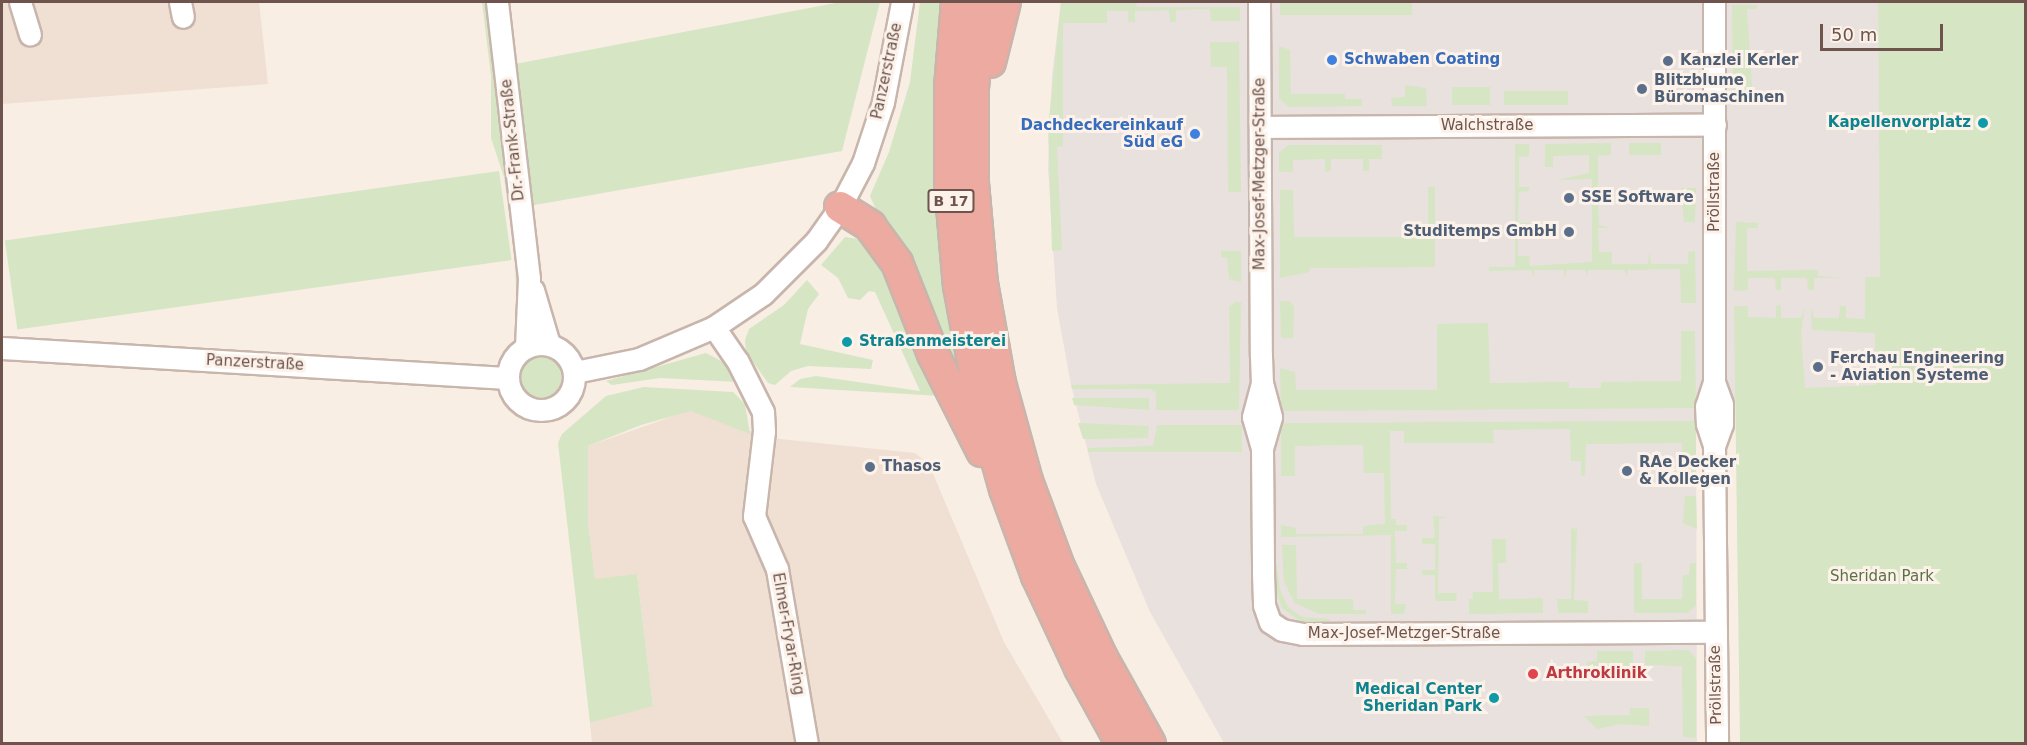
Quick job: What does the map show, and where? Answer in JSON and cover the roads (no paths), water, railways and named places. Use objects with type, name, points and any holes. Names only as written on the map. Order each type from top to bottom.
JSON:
[{"type":"highway","name":"B 17","points":[[957,2],[950,87],[950,184],[961,296],[982,407],[1043,528],[1071,595],[1150,744]]},
{"type":"highway","name":"B 17","points":[[981,2],[972,129],[982,283],[982,407]]},
{"type":"highway","points":[[972,129],[1005,2]]},
{"type":"highway","points":[[840,207],[883,240],[982,407],[1005,489],[1059,624],[1122,744]]},
{"type":"street","points":[[20,2],[30,35]]},
{"type":"street","name":"Dr.-Frank-Straße","points":[[497,2],[529,278],[526,347]]},
{"type":"street","name":"Panzerstraße","points":[[575,372],[639,359],[714,327],[763,294],[791,268],[840,207],[863,163],[883,102],[902,2]]},
{"type":"street","name":"Max-Josef-Metzger-Straße","points":[[1259,2],[1262,382],[1271,417],[1262,449],[1264,605],[1270,622],[1282,630],[1302,634],[1716,632]]},
{"type":"street","name":"Pröllstraße","points":[[1714,2],[1714,382],[1706,406],[1707,424],[1714,446],[1717,744]]},
{"type":"street","name":"Walchstraße","points":[[1260,127],[1715,125]]},
{"type":"street","name":"Dr.-Frank-Straße","points":[[529,278],[549,344]]},
{"type":"street","name":"Elmer-Fryar-Ring","points":[[714,327],[763,412],[764,431],[754,516],[777,569],[807,744]]},
{"type":"street","points":[[549,344],[567,354],[575,372],[571,394],[555,408],[533,410],[515,398],[508,378],[512,360],[526,347],[549,344]]},
{"type":"street","name":"Panzerstraße","points":[[2,348],[508,378]]},
{"type":"place","name":"Schwaben Coating","points":[[1332,60]]},
{"type":"place","name":"Kanzlei Kerler","points":[[1668,61]]},
{"type":"place","name":"Blitzblume Büromaschinen","points":[[1642,89]]},
{"type":"place","name":"Kapellenvorplatz","points":[[1983,123]]},
{"type":"place","name":"Dachdeckereinkauf Süd eG","points":[[1195,134]]},
{"type":"place","name":"SSE Software","points":[[1569,198]]},
{"type":"place","name":"Studitemps GmbH","points":[[1569,232]]},
{"type":"place","name":"Straßenmeisterei","points":[[847,342]]},
{"type":"place","name":"Ferchau Engineering - Aviation Systeme","points":[[1818,367]]},
{"type":"place","name":"Thasos","points":[[870,467]]},
{"type":"place","name":"RAe Decker & Kollegen","points":[[1627,471]]},
{"type":"place","name":"Arthroklinik","points":[[1533,674]]},
{"type":"place","name":"Medical Center Sheridan Park","points":[[1494,698]]},
{"type":"park label","name":"Sheridan Park","points":[[1882,577]]}]
